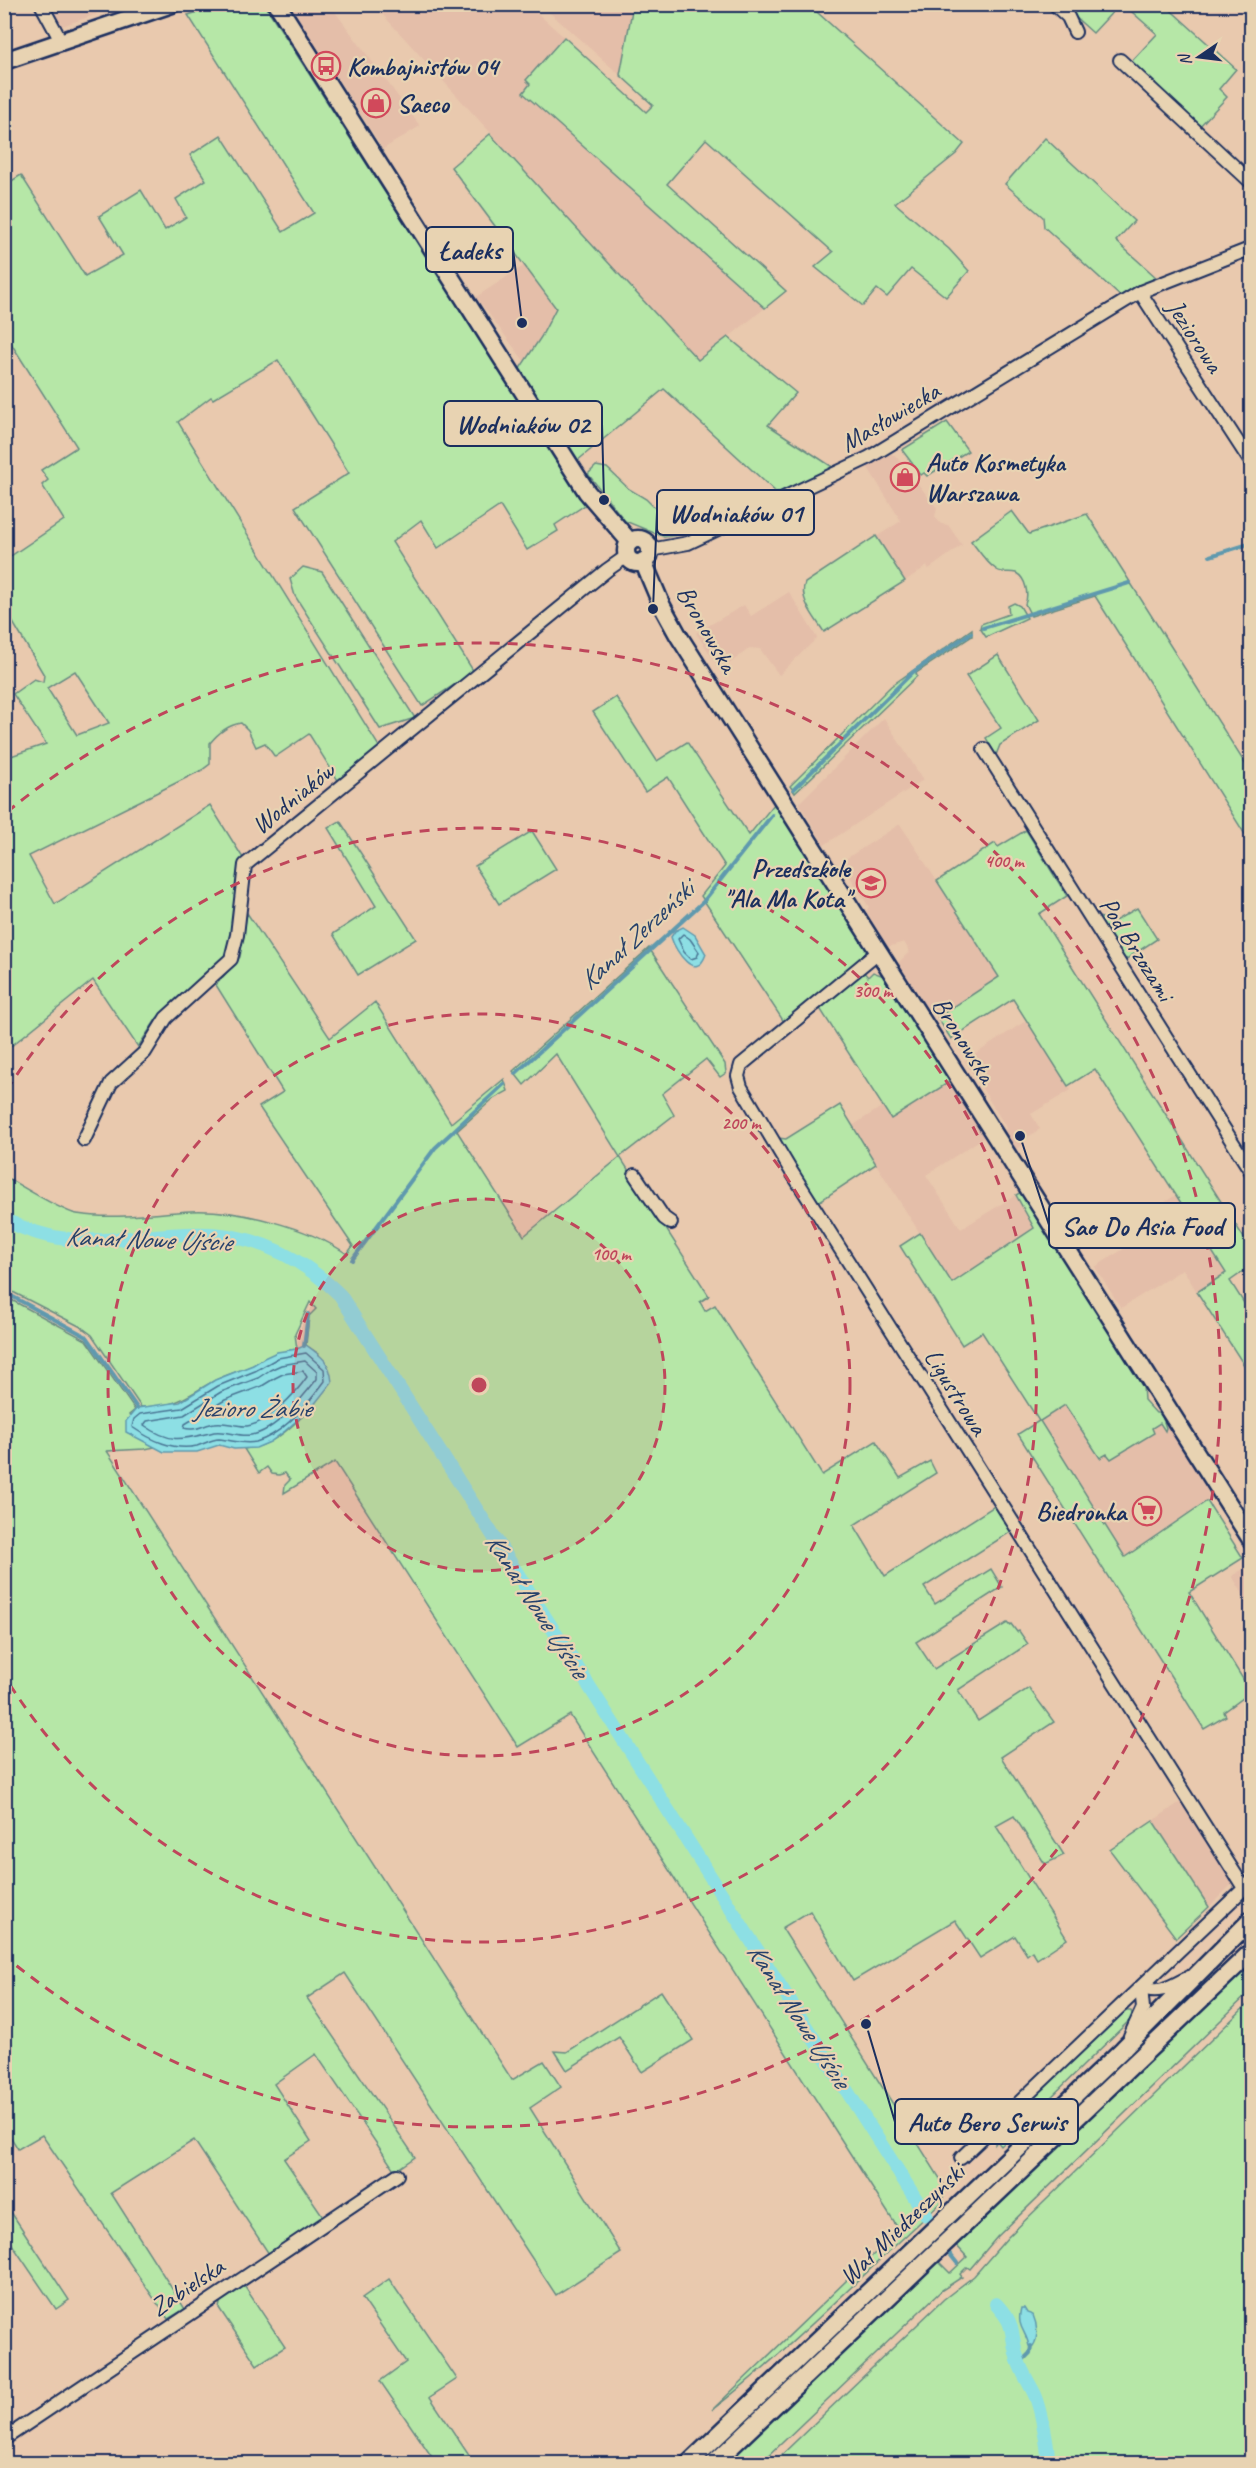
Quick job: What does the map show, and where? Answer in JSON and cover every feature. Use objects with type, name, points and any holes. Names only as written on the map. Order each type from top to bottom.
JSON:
[{"type":"street","points":[[41,4],[61,41]]},
{"type":"street","points":[[4,61],[172,4]]},
{"type":"street","name":"Bronowska","points":[[277,4],[586,492],[638,552],[662,606],[678,635],[1251,1541]]},
{"type":"street","points":[[1054,4],[1068,18],[1075,32]]},
{"type":"street","points":[[1120,60],[1251,183]]},
{"type":"street","name":"Masłowiecka","points":[[638,552],[688,543],[868,458],[1140,292],[1251,248]]},
{"type":"street","name":"Jeziorowa","points":[[1140,292],[1251,464]]},
{"type":"street","name":"Wodniaków","points":[[84,1140],[111,1083],[145,1052],[166,1018],[231,959],[237,935],[245,865],[607,570],[638,552]]},
{"type":"street","name":"Pod Brzozami","points":[[984,749],[1251,1173]]},
{"type":"street","name":"Ligustrowa","points":[[877,953],[741,1065],[738,1076],[741,1087],[796,1180],[1248,1884]]},
{"type":"street","points":[[635,1175],[664,1218],[671,1222]]},
{"type":"street","name":"Wał Miedzeszyński","points":[[961,2158],[1248,1884]]},
{"type":"street","name":"Wał Miedzeszyński","points":[[688,2463],[1123,2049],[1251,1918]]},
{"type":"street","name":"Wał Miedzeszyński","points":[[712,2463],[1251,1951]]},
{"type":"street","points":[[1141,1987],[1160,1991],[1200,1971]]},
{"type":"street","points":[[1123,2049],[1142,2015],[1144,2000],[1141,1987]]},
{"type":"street","name":"Zabielska","points":[[4,2439],[397,2175]]},
{"type":"shaded area","points":[[48,5],[92,5],[97,14],[62,26]]},
{"type":"shaded area","points":[[290,5],[330,5],[420,126],[383,149]]},
{"type":"shaded area","points":[[374,5],[528,5],[564,37],[526,80],[530,84],[523,93],[765,308],[699,361]]},
{"type":"shaded area","points":[[541,5],[633,5],[620,75]]},
{"type":"shaded area","points":[[525,265],[557,308],[525,362],[476,297]]},
{"type":"shaded area","points":[[891,454],[895,455],[937,508],[935,517],[941,524],[948,525],[962,545],[929,569],[927,566],[905,581],[876,537],[901,521],[867,466]]},
{"type":"shaded area","points":[[789,592],[817,638],[779,675],[760,649],[750,648],[721,670],[696,633],[744,605],[751,616]]},
{"type":"shaded area","points":[[884,718],[923,780],[824,845],[799,803]]},
{"type":"shaded area","points":[[900,824],[999,977],[938,1017],[930,1009],[925,1010],[919,999],[921,998],[898,963],[909,952],[904,942],[888,947],[866,911],[869,907],[841,862]]},
{"type":"shaded area","points":[[1027,1020],[1071,1090],[1031,1114],[1040,1129],[1023,1140],[1025,1144],[1014,1150],[1004,1133],[1006,1127],[965,1061]]},
{"type":"shaded area","points":[[951,1081],[986,1136],[926,1175],[961,1229],[1016,1195],[1035,1228],[952,1284],[852,1126],[883,1106],[891,1119]]},
{"type":"shaded area","points":[[1176,1195],[1226,1274],[1197,1292],[1183,1269],[1121,1308],[1095,1267],[1157,1228],[1148,1213]]},
{"type":"shaded area","points":[[1065,1405],[1100,1458],[1164,1418],[1213,1497],[1155,1535],[1156,1538],[1125,1558],[1039,1421]]},
{"type":"shaded area","points":[[1248,1566],[1251,1572],[1251,1607],[1232,1576]]},
{"type":"shaded area","points":[[1183,1800],[1234,1882],[1209,1907],[1153,1821]]},
{"type":"green space","points":[[672,4],[809,5],[964,144],[956,154],[895,203],[949,249],[969,271],[946,297],[911,269],[887,297],[877,289],[863,306],[815,267],[833,252],[706,139],[667,184],[786,291],[765,308],[523,93],[530,84],[526,80],[564,37],[646,112],[653,105],[620,75],[633,5],[663,5],[668,9]]},
{"type":"green space","points":[[222,5],[265,5],[585,505],[555,525],[558,531],[527,550],[500,506],[438,548],[421,520],[392,542],[474,672],[422,706],[295,507],[349,473],[278,360],[213,399],[211,397],[178,422],[380,748],[339,782],[309,734],[275,757],[265,743],[256,747],[248,730],[241,723],[232,725],[210,743],[210,764],[202,770],[29,856],[55,904],[210,805],[243,858],[240,862],[234,927],[227,952],[221,963],[157,1018],[138,1047],[93,980],[5,1051],[5,758],[46,744],[13,694],[34,679],[43,682],[44,675],[5,609],[5,560],[64,520],[42,485],[48,480],[41,470],[77,447],[5,334],[5,185],[21,175],[85,276],[123,255],[99,216],[141,190],[165,230],[186,217],[176,199],[206,180],[190,155],[221,135],[283,232],[314,213],[188,15]],"holes":[[[75,671],[109,723],[77,735],[47,688]]]},
{"type":"green space","points":[[1062,5],[1119,5],[1093,33]]},
{"type":"green space","points":[[1124,5],[1165,5],[1236,69],[1219,89],[1227,97],[1198,128],[1130,63],[1157,34]]},
{"type":"green space","points":[[490,134],[698,360],[728,337],[796,393],[768,425],[834,468],[778,494],[664,389],[577,461],[519,370],[541,337],[556,308],[451,167]]},
{"type":"green space","points":[[1045,138],[1134,221],[1116,241],[1157,278],[1120,296],[1044,227],[1043,217],[1005,184]]},
{"type":"green space","points":[[947,422],[968,451],[927,476],[924,473],[921,475],[902,450]]},
{"type":"green space","points":[[596,466],[607,468],[629,489],[646,499],[679,535],[664,537],[625,521],[588,474]]},
{"type":"green space","points":[[1012,511],[1029,534],[1087,514],[1251,773],[1251,844],[1095,596],[1031,616],[1025,604],[1027,592],[1019,575],[997,570],[971,541]]},
{"type":"green space","points":[[876,536],[905,581],[824,632],[806,602],[803,589],[805,583]]},
{"type":"green space","points":[[303,567],[322,572],[415,718],[380,729],[295,596],[290,579]]},
{"type":"green space","points":[[1014,603],[1020,606],[1027,618],[986,637],[980,628],[981,624],[1009,614],[1008,606]]},
{"type":"green space","points":[[972,629],[972,636],[916,673],[917,676],[795,793],[790,786],[891,686]]},
{"type":"green space","points":[[998,655],[1039,720],[1000,745],[996,755],[986,738],[1001,728],[966,676]]},
{"type":"green space","points":[[616,697],[657,761],[687,742],[749,835],[775,803],[870,952],[784,1022],[701,896],[725,866],[668,777],[645,792],[593,712]]},
{"type":"green space","points":[[340,821],[416,939],[358,975],[333,934],[376,906],[328,828]]},
{"type":"green space","points":[[1026,830],[1067,896],[1039,914],[1251,1249],[1251,1266],[1230,1281],[1251,1314],[1251,1376],[1197,1292],[1226,1273],[1095,1069],[1068,1086],[1013,999],[951,1039],[939,1020],[938,1017],[999,977],[937,881],[995,843],[998,847]]},
{"type":"green space","points":[[532,831],[556,869],[499,904],[475,866]]},
{"type":"green space","points":[[1137,908],[1157,939],[1125,960],[1098,917],[1115,921]]},
{"type":"green space","points":[[247,913],[330,1038],[375,1002],[451,1123],[504,1079],[508,1091],[493,1099],[457,1131],[524,1236],[620,1157],[709,1296],[700,1302],[705,1311],[715,1305],[822,1475],[876,1441],[900,1478],[930,1461],[936,1473],[854,1525],[885,1576],[996,1505],[1012,1531],[924,1587],[935,1604],[991,1569],[1002,1587],[916,1642],[934,1669],[1007,1623],[1011,1624],[1017,1632],[1019,1631],[1028,1644],[958,1690],[978,1721],[1029,1688],[1054,1722],[1001,1757],[1064,1855],[1045,1864],[1014,1816],[996,1826],[1067,1939],[1037,1959],[1032,1951],[1027,1955],[1015,1936],[980,1958],[955,1920],[853,1981],[810,1911],[782,1928],[946,2188],[941,2203],[800,2335],[712,2410],[899,2230],[570,1715],[518,1747],[335,1462],[284,1493],[285,1485],[290,1480],[285,1473],[272,1474],[267,1467],[259,1473],[244,1449],[274,1440],[313,1406],[319,1354],[306,1345],[309,1316],[316,1309],[310,1302],[295,1334],[297,1349],[277,1354],[222,1377],[172,1403],[141,1407],[92,1335],[81,1327],[5,1288],[4,1176],[77,1214],[134,1216],[191,1211],[230,1213],[293,1228],[331,1244],[347,1254],[353,1246],[259,1107],[283,1092],[216,985],[240,957]]},
{"type":"green space","points":[[649,948],[725,1064],[726,1073],[720,1077],[706,1059],[662,1094],[674,1115],[620,1157],[556,1054],[524,1085],[513,1071]]},
{"type":"green space","points":[[862,970],[868,977],[873,972],[884,976],[951,1081],[891,1119],[819,1007]]},
{"type":"green space","points":[[754,1100],[778,1138],[786,1139],[840,1105],[876,1164],[817,1203]]},
{"type":"green space","points":[[1021,1192],[1143,1385],[1144,1400],[1156,1413],[1161,1413],[1166,1428],[1165,1431],[1160,1423],[1152,1428],[1154,1433],[1111,1459],[1107,1454],[1100,1458],[1065,1405],[1040,1421],[1125,1557],[1207,1501],[1243,1558],[1189,1592],[1251,1692],[1224,1712],[1226,1716],[1204,1729],[1018,1434],[1039,1421],[982,1332],[962,1345],[900,1246],[920,1233],[952,1283],[1034,1228],[1016,1195]]},
{"type":"green space","points":[[4,1296],[86,1340],[135,1410],[129,1415],[143,1440],[155,1447],[107,1451],[512,2080],[544,2061],[561,2087],[530,2108],[621,2253],[556,2295],[345,1973],[307,1998],[415,2157],[395,2171],[316,2054],[274,2084],[311,2141],[284,2159],[325,2219],[269,2254],[194,2140],[111,2193],[185,2309],[168,2319],[42,2135],[18,2149],[5,2128]]},
{"type":"green space","points":[[1153,1821],[1209,1907],[1176,1938],[1110,1850]]},
{"type":"green space","points":[[1251,1962],[1251,1991],[997,2237],[970,2269],[967,2267],[960,2274],[962,2277],[942,2290],[761,2463],[724,2464],[938,2261],[950,2273],[967,2257],[956,2245]]},
{"type":"green space","points":[[661,1991],[693,2040],[642,2072],[619,2037],[567,2070],[555,2051],[567,2052]]},
{"type":"green space","points":[[1251,2001],[1251,2463],[772,2464],[944,2299],[974,2276],[1008,2237]]},
{"type":"green space","points":[[1125,2011],[1131,2011],[1133,2017],[1001,2146],[997,2141],[995,2144],[995,2134]]},
{"type":"green space","points":[[5,2203],[69,2300],[56,2309],[5,2234]]},
{"type":"green space","points":[[389,2279],[457,2379],[430,2397],[474,2463],[436,2463],[380,2381],[406,2362],[362,2298]]},
{"type":"green space","points":[[243,2284],[285,2347],[257,2365],[219,2308],[221,2299]]},
{"type":"water","points":[[683,927],[695,935],[706,954],[697,966],[686,962],[671,937],[675,931]]},
{"type":"water","name":"Jezioro Żabie","points":[[306,1345],[325,1360],[332,1382],[313,1406],[270,1442],[256,1448],[234,1449],[219,1445],[197,1452],[164,1452],[126,1432],[126,1421],[137,1408],[180,1402],[215,1380],[253,1365],[277,1352]]},
{"type":"water","points":[[1021,2308],[1033,2315],[1037,2335],[1033,2346],[1029,2346],[1021,2325]]},
{"type":"waterway","name":"Kanał Zerzeński","points":[[1210,556],[1252,543]]},
{"type":"waterway","name":"Kanał Zerzeński","points":[[983,628],[1129,583]]},
{"type":"waterway","name":"Kanał Zerzeński","points":[[794,789],[913,672],[971,633]]},
{"type":"waterway","name":"Kanał Zerzeński","points":[[515,1074],[703,902],[772,815]]},
{"type":"waterway","name":"Kanał Zerzeński","points":[[352,1260],[435,1148],[504,1084]]},
{"type":"waterway","name":"Kanał Nowe Ujście","points":[[4,1219],[31,1231],[57,1238],[107,1240],[211,1234],[247,1240],[297,1262],[340,1295],[926,2215]]},
{"type":"waterway","points":[[4,1292],[87,1337],[137,1408]]},
{"type":"waterway","name":"Kanał Zerzeński","points":[[304,1346],[308,1314]]},
{"type":"waterway","name":"Kanał Nowe Ujście","points":[[949,2253],[957,2263]]},
{"type":"waterway","name":"Kanał Nowe Ujście","points":[[996,2304],[1009,2322],[1019,2364],[1037,2401],[1046,2439],[1048,2464]]},
{"type":"waterway","points":[[1020,2363],[1030,2353],[1031,2346]]},
{"type":"place","name":"Kombajnistów 04","points":[[326,66]]},
{"type":"place","name":"Saeco","points":[[376,103]]},
{"type":"place","name":"Ładeks","points":[[522,323]]},
{"type":"place","name":"Auto Kosmetyka Warszawa","points":[[905,477]]},
{"type":"place","name":"Wodniaków 02","points":[[604,500]]},
{"type":"place","name":"Wodniaków 01","points":[[653,609]]},
{"type":"place","name":"Przedszkole \"Ala Ma Kota\"","points":[[871,883]]},
{"type":"place","name":"Sao Do Asia Food","points":[[1020,1136]]},
{"type":"place","name":"Biedronka","points":[[1147,1511]]},
{"type":"place","name":"Auto Bero Serwis","points":[[866,2024]]}]
